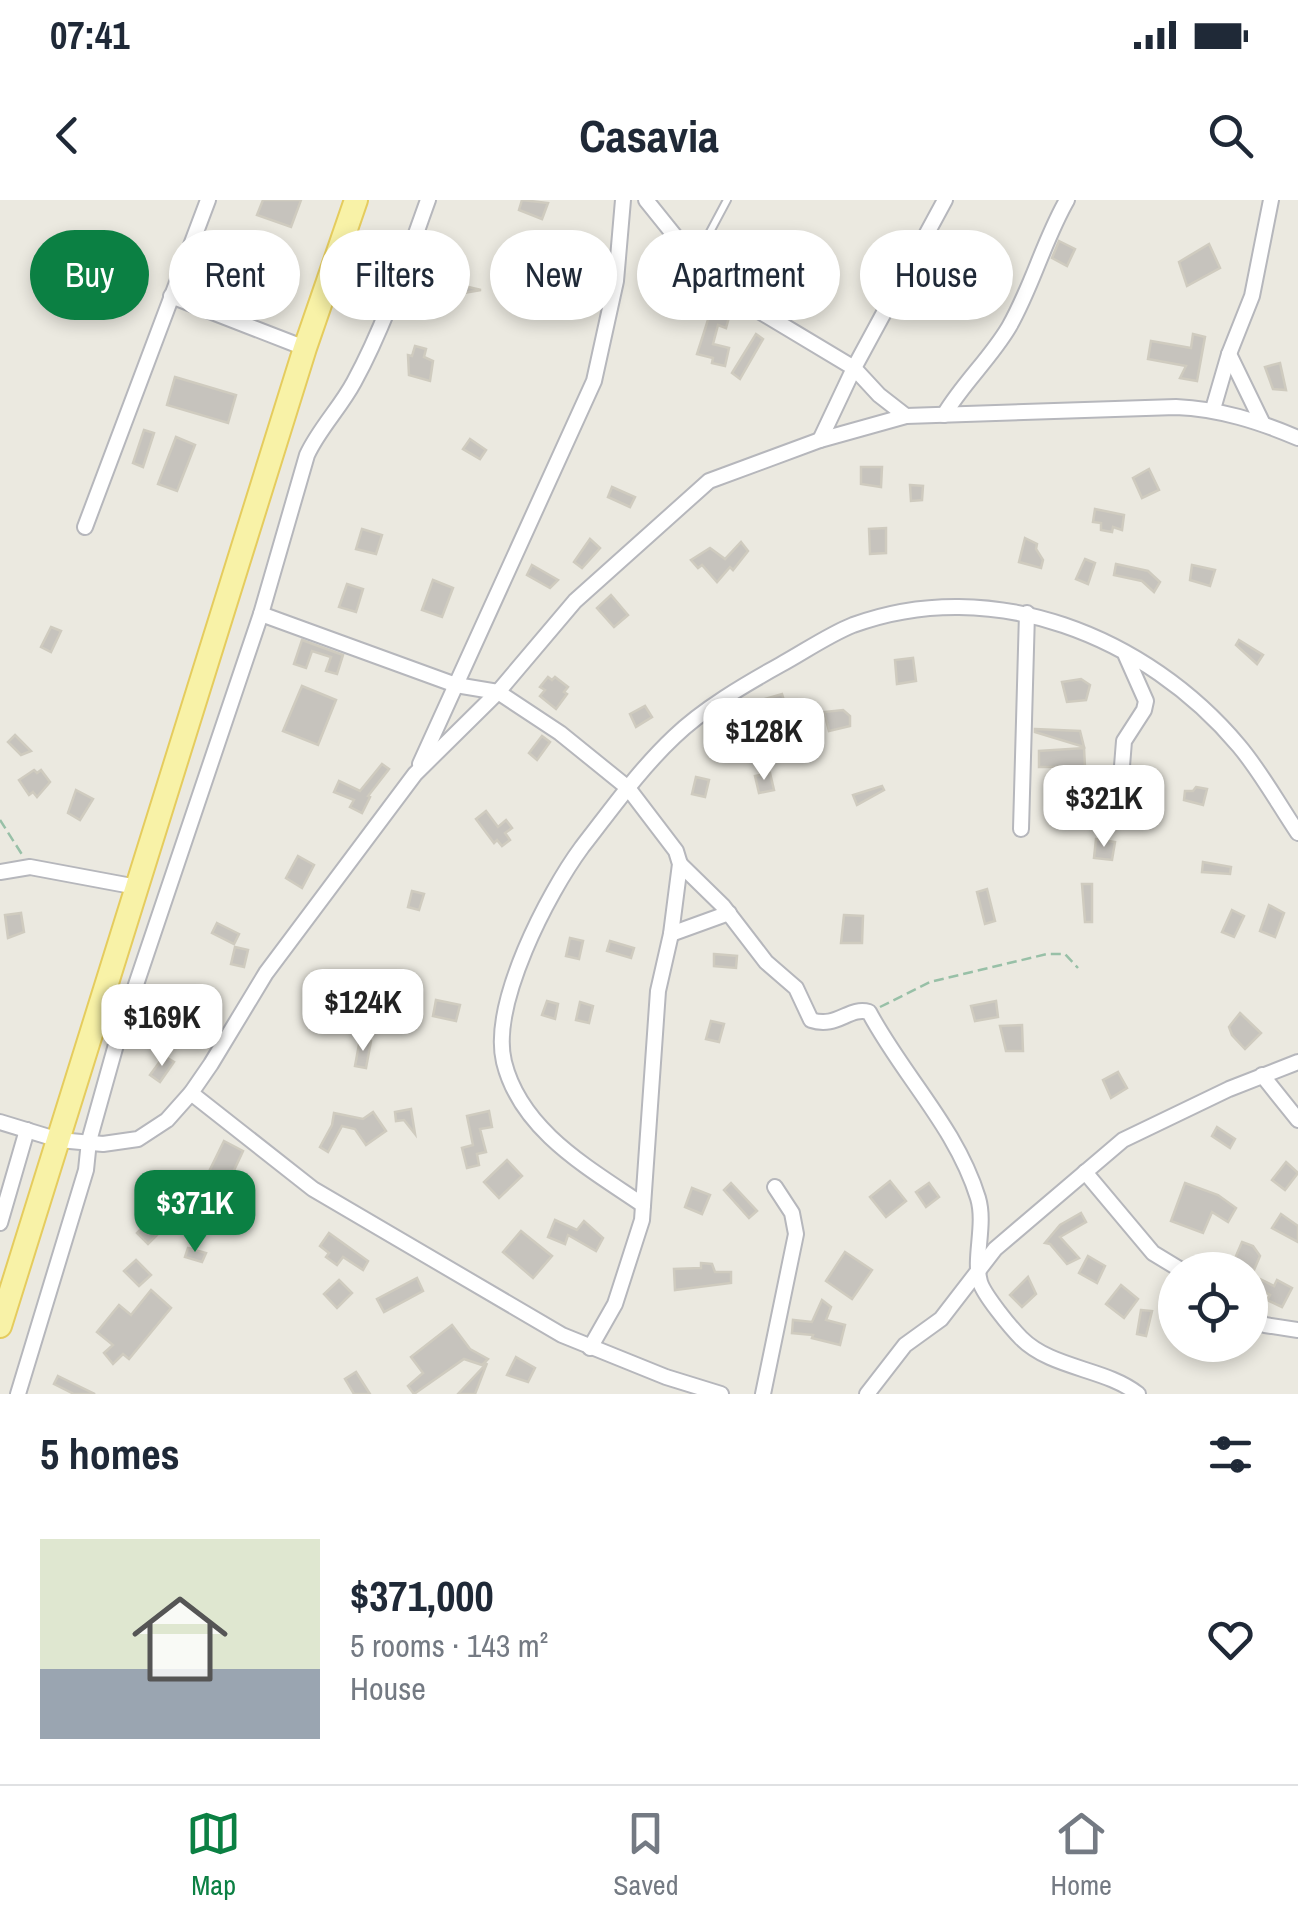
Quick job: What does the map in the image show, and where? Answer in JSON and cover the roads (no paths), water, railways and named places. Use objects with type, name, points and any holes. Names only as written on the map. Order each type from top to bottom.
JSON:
[{"type":"main road","points":[[0,1326],[305,348],[356,200]]},
{"type":"street","points":[[196,230],[208,200]]},
{"type":"street","points":[[18,1394],[86,1170],[89,1142],[123,1023],[261,614],[308,455],[362,366],[428,200]]},
{"type":"street","points":[[415,774],[594,381],[616,281],[623,200]]},
{"type":"street","points":[[646,200],[670,230]]},
{"type":"street","points":[[820,440],[944,200]]},
{"type":"street","points":[[944,415],[962,385],[1009,326],[1067,200]]},
{"type":"street","points":[[1214,409],[1229,354],[1252,296],[1271,200]]},
{"type":"street","points":[[84,526],[169,301]]},
{"type":"street","points":[[233,320],[305,348]]},
{"type":"street","points":[[774,320],[854,368],[879,396],[906,416]]},
{"type":"street","points":[[1229,354],[1262,422]]},
{"type":"street","points":[[0,1122],[60,1140],[103,1144],[138,1139],[156,1130],[191,1093],[266,973],[415,774],[498,692],[575,600],[701,487],[730,470],[906,416],[1214,409],[1262,422],[1298,438]]},
{"type":"street","points":[[643,1205],[564,1150],[533,1119],[510,1081],[503,1059],[502,1036],[532,932],[549,896],[628,788],[675,735],[753,680],[851,626],[934,608],[1026,613],[1094,634],[1174,684],[1239,746],[1298,833]]},
{"type":"street","points":[[1022,829],[1026,613]]},
{"type":"street","points":[[261,614],[456,685],[498,692],[560,733],[628,788],[676,851],[680,864],[658,992],[639,1230],[615,1304],[590,1348]]},
{"type":"street","points":[[1118,804],[1124,741],[1146,700],[1124,653]]},
{"type":"street","points":[[680,864],[729,913],[766,962],[796,988],[811,1020],[831,1024],[860,1010],[869,1012],[889,1050],[939,1116],[969,1175],[980,1211],[981,1285],[1029,1345],[1138,1394]]},
{"type":"street","points":[[0,872],[30,867],[137,887]]},
{"type":"street","points":[[671,934],[729,913]]},
{"type":"street","points":[[867,1394],[905,1345],[941,1319],[996,1249],[1123,1140],[1298,1062]]},
{"type":"street","points":[[1262,1075],[1298,1120]]},
{"type":"street","points":[[191,1093],[314,1188],[562,1335],[713,1393]]},
{"type":"street","points":[[0,1223],[27,1130]]},
{"type":"street","points":[[1085,1172],[1158,1256]]},
{"type":"street","points":[[763,1394],[796,1234],[792,1213],[775,1187]]},
{"type":"street","points":[[1268,1325],[1298,1330]]},
{"type":"lane","points":[[711,230],[727,200]]}]
